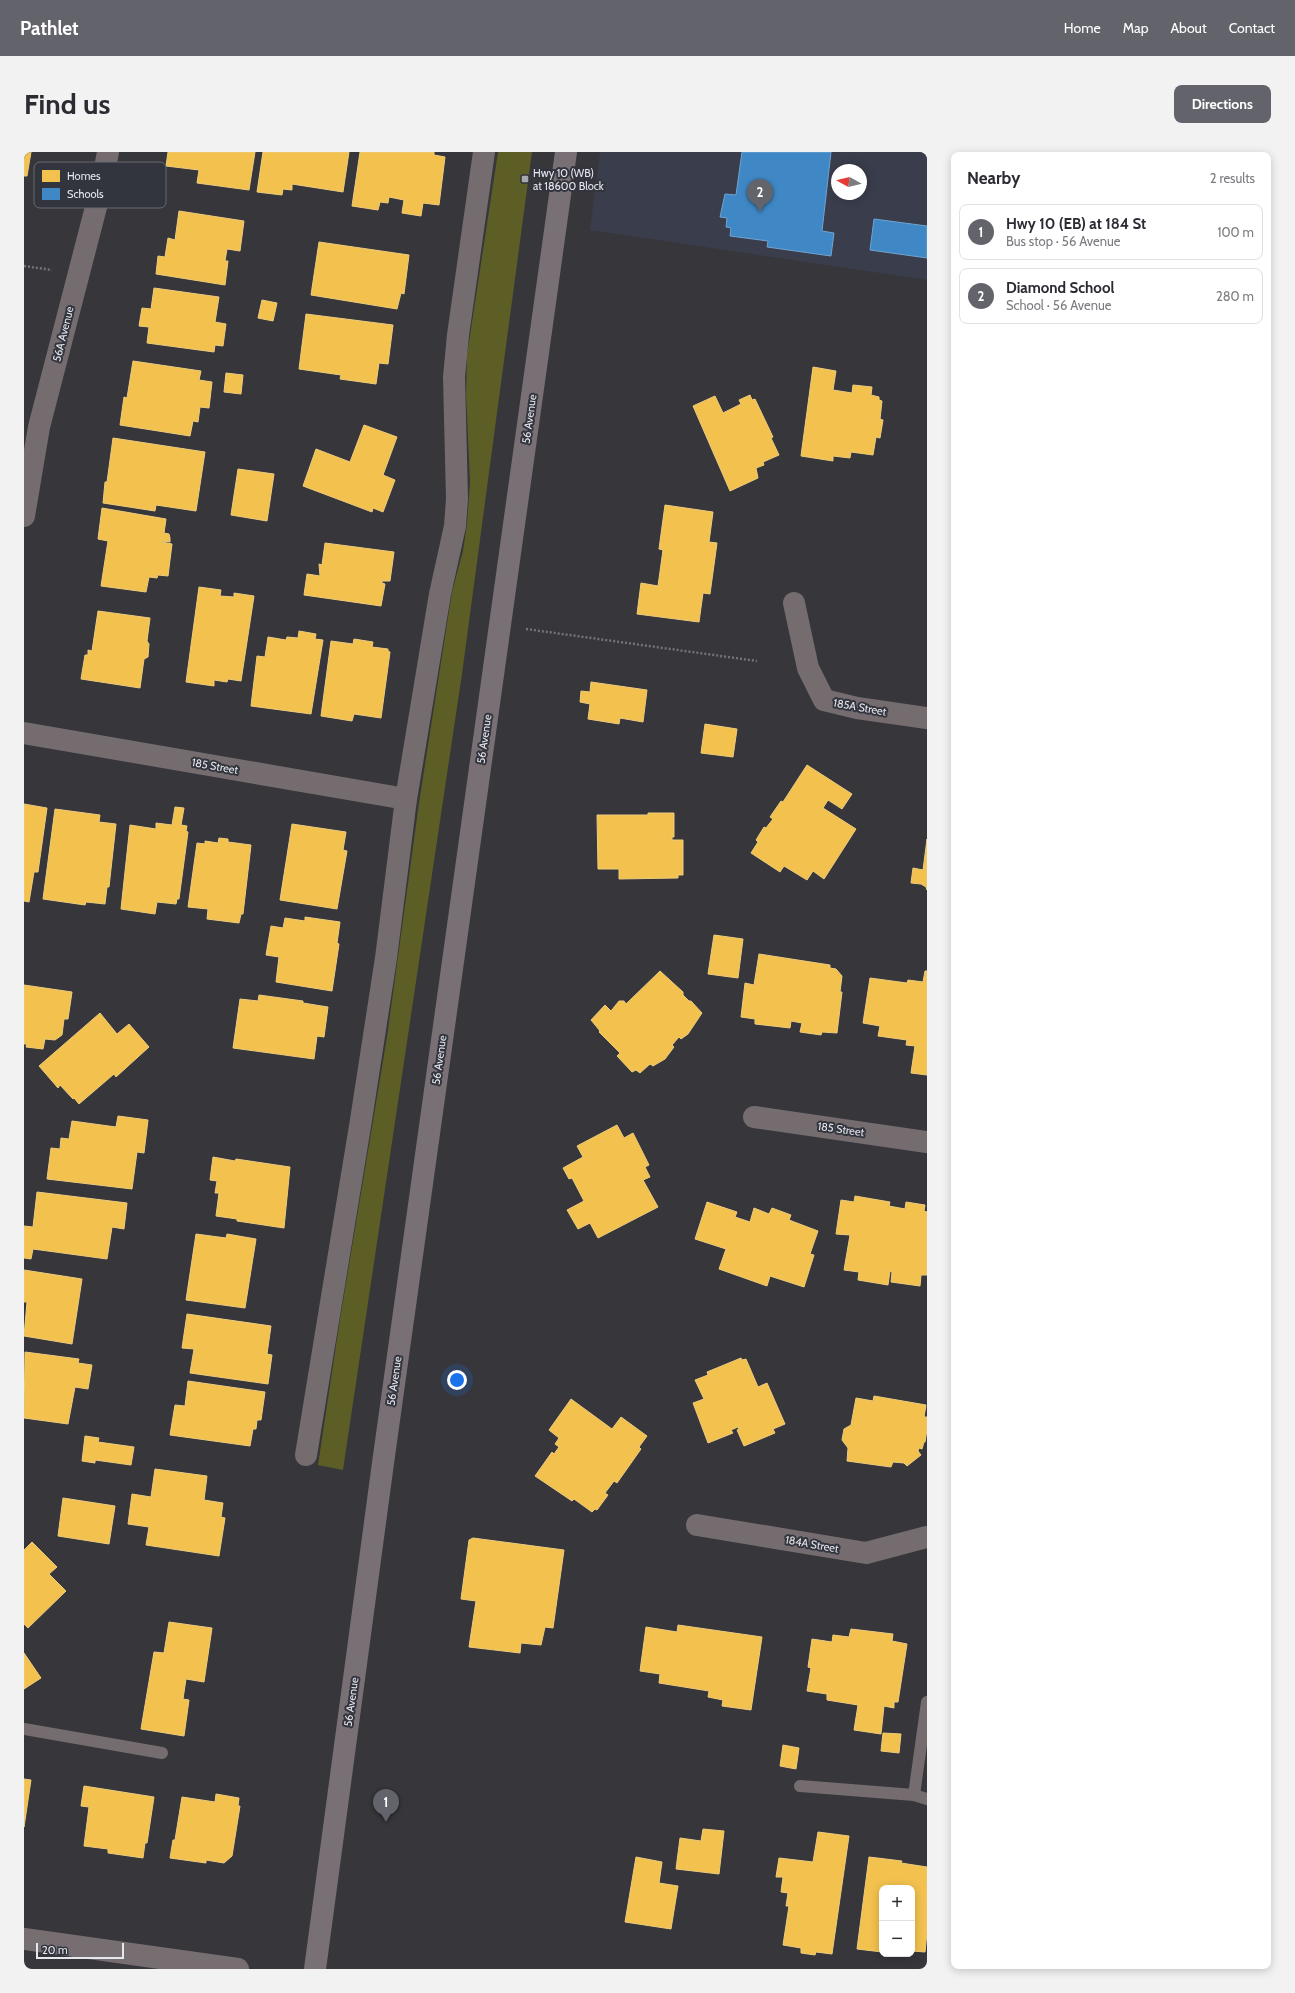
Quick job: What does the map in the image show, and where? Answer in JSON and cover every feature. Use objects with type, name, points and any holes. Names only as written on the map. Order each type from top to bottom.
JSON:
[{"type":"highway","name":"56 Avenue","points":[[315,1969],[383,1463],[566,152]]},
{"type":"main road","points":[[24,1938],[238,1969]]},
{"type":"street","name":"56A Avenue","points":[[106,162],[108,152]]},
{"type":"street","points":[[306,1455],[363,1112],[386,958],[406,799],[440,594],[455,526],[457,499],[454,377],[458,335],[484,152]]},
{"type":"street","name":"56A Avenue","points":[[24,516],[40,427],[96,208]]},
{"type":"street","name":"185A Street","points":[[794,603],[808,668],[824,700],[857,708],[927,718]]},
{"type":"street","name":"185 Street","points":[[24,733],[406,799]]},
{"type":"street","name":"185 Street","points":[[754,1117],[927,1142]]},
{"type":"street","name":"184A Street","points":[[697,1525],[866,1553],[927,1536]]},
{"type":"lane","points":[[914,1795],[927,1702]]},
{"type":"lane","points":[[24,1728],[162,1753]]},
{"type":"lane","points":[[800,1786],[914,1795],[927,1799]]},
{"type":"path","points":[[24,266],[55,270]]},
{"type":"path","points":[[500,625],[757,661]]},
{"type":"shaded area","points":[[498,152],[532,152],[462,674],[343,1470],[318,1465],[340,1319],[387,1037],[419,803],[452,592],[463,551],[467,524],[470,482],[466,394],[467,355]]},
{"type":"shaded area","points":[[600,152],[927,152],[927,280],[590,230]]},
{"type":"building: Homes","points":[[24,152],[31,152],[27,176],[24,176]]},
{"type":"building: Homes","points":[[168,152],[255,152],[249,190],[197,183],[199,170],[166,166]]},
{"type":"building: Homes","points":[[263,152],[349,152],[343,192],[292,184],[292,190],[283,189],[282,195],[257,192]]},
{"type":"building: Homes","points":[[360,152],[434,152],[434,155],[445,157],[439,205],[423,203],[421,216],[402,213],[404,200],[389,197],[388,203],[380,202],[378,210],[352,206]]},
{"type":"building: Homes","points":[[179,211],[244,221],[240,251],[227,249],[225,261],[228,261],[225,285],[156,274],[158,256],[165,257],[168,238],[175,240]]},
{"type":"building: Homes","points":[[319,242],[409,255],[404,294],[401,293],[397,309],[311,295]]},
{"type":"building: Homes","points":[[154,288],[219,297],[215,322],[226,324],[223,346],[215,345],[214,352],[147,343],[149,327],[139,326],[142,308],[151,309]]},
{"type":"building: Homes","points":[[262,300],[277,303],[273,321],[258,318]]},
{"type":"building: Homes","points":[[306,314],[393,325],[388,364],[379,363],[376,384],[340,379],[341,375],[299,369]]},
{"type":"building: Homes","points":[[133,361],[201,371],[199,380],[212,382],[209,408],[200,407],[198,422],[193,421],[190,436],[120,425],[124,397],[127,398]]},
{"type":"building: Homes","points":[[813,367],[836,371],[833,390],[852,393],[853,385],[872,387],[871,395],[879,397],[879,400],[882,401],[880,419],[883,420],[880,438],[876,437],[873,455],[851,452],[850,458],[833,456],[833,461],[801,456]]},
{"type":"building: Homes","points":[[226,373],[243,375],[241,394],[224,392]]},
{"type":"building: Homes","points":[[750,395],[752,400],[755,399],[773,437],[771,438],[779,455],[763,462],[764,465],[756,468],[758,478],[730,491],[693,406],[715,396],[723,413],[741,404],[739,400]]},
{"type":"building: Homes","points":[[364,425],[397,437],[383,475],[395,480],[383,512],[373,508],[372,512],[303,486],[316,449],[350,462]]},
{"type":"building: Homes","points":[[113,438],[205,452],[196,511],[156,505],[155,511],[103,503],[105,482],[107,482]]},
{"type":"building: Homes","points":[[238,469],[274,474],[267,521],[231,515]]},
{"type":"building: Homes","points":[[665,505],[713,512],[709,542],[717,543],[710,594],[703,593],[699,622],[637,614],[641,583],[658,586],[663,550],[659,549]]},
{"type":"building: Homes","points":[[102,508],[166,519],[164,533],[169,534],[170,542],[162,542],[172,544],[168,576],[158,575],[157,578],[149,577],[146,592],[101,586],[108,541],[98,539]]},
{"type":"building: Homes","points":[[325,543],[394,552],[390,581],[382,581],[382,583],[385,584],[381,606],[304,595],[307,574],[320,576],[319,564],[322,565]]},
{"type":"building: Homes","points":[[199,587],[221,590],[220,596],[234,597],[234,593],[254,596],[241,681],[228,679],[227,682],[214,680],[214,686],[186,682]]},
{"type":"building: Homes","points":[[98,611],[150,618],[147,641],[149,644],[148,657],[144,659],[140,688],[81,679],[85,655],[88,655],[88,650],[92,651]]},
{"type":"building: Homes","points":[[299,631],[316,634],[315,639],[323,640],[311,714],[251,706],[257,656],[265,657],[268,637],[286,640],[287,637],[298,638]]},
{"type":"building: Homes","points":[[354,639],[373,642],[372,647],[388,649],[390,652],[381,718],[354,714],[352,721],[321,716],[331,641],[353,644]]},
{"type":"building: Homes","points":[[591,682],[647,690],[643,722],[620,718],[619,724],[588,719],[590,704],[580,702],[581,691],[590,692]]},
{"type":"building: Homes","points":[[705,724],[737,729],[733,757],[701,753]]},
{"type":"building: Homes","points":[[807,765],[852,794],[842,809],[828,800],[823,808],[856,829],[824,879],[813,871],[807,880],[784,866],[780,872],[751,853],[758,842],[756,840],[764,827],[766,828],[773,819],[770,817],[781,801],[783,802]]},
{"type":"building: Homes","points":[[24,804],[47,808],[38,872],[34,872],[29,902],[24,901]]},
{"type":"building: Homes","points":[[175,807],[184,808],[181,825],[187,826],[186,831],[188,832],[179,899],[177,899],[176,904],[157,902],[155,914],[121,909],[130,825],[156,829],[156,823],[172,825]]},
{"type":"building: Homes","points":[[55,809],[100,815],[99,822],[116,824],[109,887],[107,887],[105,904],[86,902],[85,905],[43,899]]},
{"type":"building: Homes","points":[[648,813],[674,813],[674,837],[672,837],[672,840],[683,840],[683,875],[678,875],[678,878],[619,879],[619,869],[598,869],[597,815],[648,815]]},
{"type":"building: Homes","points":[[292,824],[346,832],[343,850],[347,851],[337,909],[280,900]]},
{"type":"building: Homes","points":[[219,838],[228,839],[228,842],[251,845],[243,914],[241,914],[239,923],[207,919],[208,909],[188,907],[197,843],[205,844],[205,841],[218,843]]},
{"type":"building: Homes","points":[[927,839],[927,890],[926,887],[921,884],[911,883],[913,868],[923,870]]},
{"type":"building: Homes","points":[[305,917],[340,922],[337,943],[339,944],[332,991],[276,982],[279,957],[266,955],[271,926],[283,928],[285,918],[305,921]]},
{"type":"building: Homes","points":[[714,935],[743,939],[738,978],[708,974]]},
{"type":"building: Homes","points":[[759,954],[830,965],[830,968],[836,969],[842,976],[840,992],[842,992],[837,1033],[822,1032],[821,1035],[800,1032],[802,1023],[791,1021],[790,1028],[755,1024],[755,1019],[741,1017],[745,983],[754,985]]},
{"type":"building: Homes","points":[[660,971],[683,992],[683,995],[702,1013],[688,1034],[681,1039],[679,1037],[672,1045],[674,1047],[665,1059],[653,1066],[650,1064],[640,1073],[636,1070],[632,1072],[617,1056],[620,1053],[599,1032],[600,1031],[591,1020],[605,1005],[611,1011],[619,1001],[624,1001],[626,1004]]},
{"type":"building: Homes","points":[[925,971],[927,971],[927,1075],[911,1073],[915,1046],[906,1045],[907,1040],[878,1036],[880,1026],[863,1023],[870,978],[907,983],[908,980],[923,982]]},
{"type":"building: Homes","points":[[24,985],[72,992],[68,1019],[64,1019],[62,1035],[55,1040],[45,1039],[43,1049],[26,1047],[27,1044],[24,1044]]},
{"type":"building: Homes","points":[[259,995],[303,1001],[303,1003],[328,1007],[324,1037],[317,1036],[314,1059],[233,1048],[240,999],[258,1001]]},
{"type":"building: Homes","points":[[100,1013],[117,1034],[129,1024],[149,1047],[116,1077],[114,1074],[79,1104],[60,1085],[58,1088],[39,1066]]},
{"type":"building: Homes","points":[[118,1116],[148,1120],[144,1153],[137,1152],[132,1189],[47,1179],[51,1148],[60,1149],[61,1138],[69,1139],[72,1121],[116,1127]]},
{"type":"building: Homes","points":[[617,1125],[624,1138],[633,1133],[649,1165],[645,1167],[650,1177],[643,1180],[658,1207],[598,1238],[590,1223],[578,1229],[567,1210],[584,1201],[572,1178],[569,1179],[563,1168],[583,1157],[577,1146]]},
{"type":"building: Homes","points":[[213,1157],[290,1167],[284,1228],[237,1221],[237,1219],[216,1216],[219,1193],[215,1193],[217,1181],[210,1180]]},
{"type":"building: Homes","points":[[37,1192],[127,1203],[124,1229],[112,1227],[107,1259],[33,1249],[31,1259],[24,1258],[24,1226],[33,1227]]},
{"type":"building: Homes","points":[[855,1196],[890,1202],[889,1206],[905,1209],[906,1202],[925,1205],[924,1211],[927,1212],[927,1275],[921,1275],[920,1286],[891,1282],[892,1272],[890,1271],[888,1285],[858,1280],[859,1272],[844,1270],[850,1235],[836,1234],[841,1200],[854,1202]]},
{"type":"building: Homes","points":[[707,1202],[737,1212],[735,1217],[750,1222],[754,1208],[769,1214],[772,1208],[791,1215],[789,1220],[818,1231],[810,1254],[814,1255],[804,1287],[770,1276],[767,1286],[719,1269],[726,1249],[695,1239]]},
{"type":"building: Homes","points":[[196,1234],[226,1238],[227,1234],[256,1239],[245,1308],[186,1300]]},
{"type":"building: Homes","points":[[24,1270],[82,1279],[72,1344],[24,1336],[27,1302],[24,1302]]},
{"type":"building: Homes","points":[[187,1314],[271,1326],[267,1354],[272,1355],[268,1384],[190,1373],[194,1349],[182,1348]]},
{"type":"building: Homes","points":[[25,1352],[79,1359],[78,1363],[92,1365],[88,1389],[75,1387],[68,1424],[24,1418]]},
{"type":"building: Homes","points":[[741,1358],[742,1360],[746,1359],[758,1387],[767,1383],[785,1424],[773,1429],[775,1433],[744,1446],[737,1430],[739,1429],[738,1427],[731,1430],[733,1433],[708,1443],[693,1403],[704,1399],[695,1380],[708,1375],[707,1372]]},
{"type":"building: Homes","points":[[188,1381],[265,1392],[261,1420],[257,1420],[256,1429],[253,1429],[250,1446],[170,1435],[175,1405],[185,1406]]},
{"type":"building: Homes","points":[[874,1396],[926,1405],[924,1417],[927,1417],[927,1430],[922,1449],[919,1448],[918,1451],[921,1455],[907,1466],[904,1463],[893,1462],[891,1467],[847,1461],[848,1448],[842,1440],[844,1429],[851,1425],[856,1398],[873,1401]]},
{"type":"building: Homes","points":[[571,1399],[612,1429],[621,1417],[647,1436],[639,1447],[641,1449],[617,1483],[614,1481],[605,1493],[608,1495],[597,1510],[595,1509],[592,1512],[574,1499],[572,1501],[535,1476],[552,1452],[554,1454],[559,1447],[555,1444],[559,1438],[549,1430]]},
{"type":"building: Homes","points":[[85,1436],[99,1438],[98,1442],[134,1447],[131,1465],[95,1460],[95,1463],[82,1461]]},
{"type":"building: Homes","points":[[155,1469],[207,1476],[204,1500],[223,1503],[221,1517],[225,1518],[219,1556],[146,1545],[149,1527],[128,1524],[132,1494],[151,1497]]},
{"type":"building: Homes","points":[[63,1498],[115,1506],[109,1544],[58,1536]]},
{"type":"building: Homes","points":[[473,1538],[564,1550],[553,1628],[545,1627],[541,1645],[521,1643],[520,1653],[469,1647],[476,1601],[461,1599],[469,1540]]},
{"type":"building: Homes","points":[[32,1542],[57,1567],[49,1574],[66,1591],[28,1628],[24,1624],[24,1550]]},
{"type":"building: Homes","points":[[169,1622],[212,1628],[204,1682],[186,1679],[183,1699],[189,1700],[184,1736],[141,1729],[154,1652],[164,1653]]},
{"type":"building: Homes","points":[[678,1625],[762,1637],[751,1710],[722,1706],[723,1700],[708,1697],[709,1691],[659,1683],[660,1674],[640,1671],[646,1627],[677,1632]]},
{"type":"building: Homes","points":[[851,1629],[893,1634],[892,1641],[907,1644],[898,1702],[894,1702],[894,1708],[884,1706],[881,1734],[854,1730],[858,1705],[827,1700],[827,1694],[807,1691],[811,1668],[808,1667],[812,1639],[832,1642],[833,1635],[849,1637]]},
{"type":"building: Homes","points":[[24,1653],[41,1678],[24,1689]]},
{"type":"building: Homes","points":[[883,1733],[901,1734],[899,1753],[881,1751]]},
{"type":"building: Homes","points":[[783,1745],[799,1748],[796,1769],[780,1766]]},
{"type":"building: Homes","points":[[24,1779],[31,1780],[24,1827]]},
{"type":"building: Homes","points":[[84,1786],[154,1797],[147,1843],[145,1843],[143,1858],[108,1853],[108,1849],[84,1846],[89,1807],[81,1806]]},
{"type":"building: Homes","points":[[216,1794],[239,1798],[238,1806],[240,1806],[232,1856],[224,1863],[206,1860],[206,1863],[170,1858],[173,1840],[175,1840],[182,1797],[215,1802]]},
{"type":"building: Homes","points":[[703,1829],[724,1831],[719,1874],[676,1869],[680,1838],[701,1841]]},
{"type":"building: Homes","points":[[818,1832],[849,1836],[832,1954],[816,1952],[815,1955],[801,1953],[801,1948],[783,1945],[789,1906],[786,1906],[788,1893],[781,1892],[783,1877],[776,1877],[779,1858],[813,1862]]},
{"type":"building: Homes","points":[[636,1857],[662,1862],[659,1883],[678,1886],[671,1929],[625,1922]]},
{"type":"building: Homes","points":[[869,1857],[902,1861],[901,1863],[927,1867],[927,1933],[925,1952],[915,1951],[915,1885],[879,1885],[879,1952],[857,1949]]},
{"type":"building: Schools","points":[[742,152],[831,152],[822,231],[834,233],[831,256],[767,247],[768,241],[730,236],[731,228],[726,227],[727,218],[720,217],[725,194],[736,195]]},
{"type":"building: Schools","points":[[874,219],[927,226],[927,258],[870,250]]},
{"type":"place","name":"Hwy 10 (WB) at 18600 Block","points":[[525,179]]},
{"type":"place","name":"Diamond School","points":[[760,212]]},
{"type":"place","name":"Hwy 10 (EB) at 184 St","points":[[386,1822]]}]
